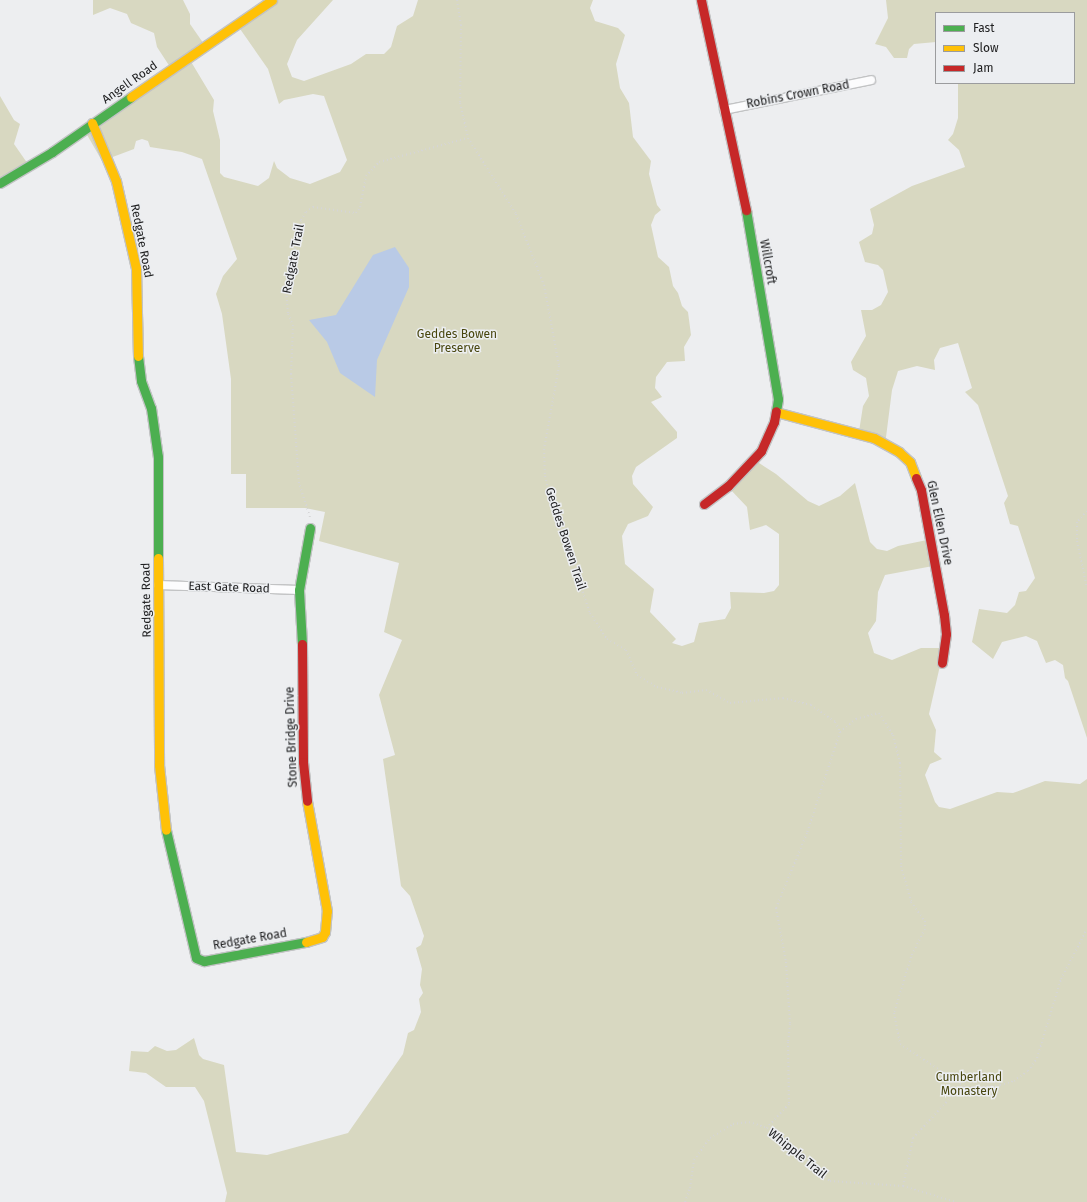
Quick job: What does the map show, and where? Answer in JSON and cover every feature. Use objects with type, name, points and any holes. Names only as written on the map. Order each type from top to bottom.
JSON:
[{"type":"street","name":"Angell Road","points":[[0,184],[92,124],[272,0]]},
{"type":"street","name":"Willcroft","points":[[700,0],[743,195],[777,387],[776,412],[770,433],[752,463],[728,486],[704,504]]},
{"type":"street","name":"Robins Crown Road","points":[[724,110],[871,80]]},
{"type":"street","name":"Redgate Road","points":[[92,124],[119,192],[136,268],[138,362],[141,381],[151,408],[158,456],[159,766],[164,820],[192,948],[196,958],[204,961],[317,940]]},
{"type":"street","name":"Glen Ellen Drive","points":[[776,412],[874,438],[899,452],[910,462],[921,490],[944,615],[946,634],[942,663]]},
{"type":"street","name":"Stone Bridge Drive","points":[[310,528],[299,590],[302,628],[303,769],[308,814],[326,911],[325,932],[322,937],[317,940]]},
{"type":"street","name":"East Gate Road","points":[[158,584],[299,590]]},
{"type":"path","name":"Geddes Bowen Trail","points":[[457,0],[461,25],[460,103],[468,138],[516,214],[544,285],[559,366],[544,449],[545,476],[552,505],[590,613],[607,639],[626,650],[637,675],[657,687],[682,693],[706,690],[730,703],[784,698],[811,705],[835,722],[840,732]]},
{"type":"path","name":"Redgate Trail","points":[[310,528],[310,514],[299,482],[291,374],[293,326],[288,313],[286,292],[301,220],[306,212],[313,207],[356,212],[360,206],[366,176],[380,162],[468,138]]},
{"type":"path","points":[[1087,511],[1077,522],[1076,541],[1087,588]]},
{"type":"path","points":[[767,1128],[789,1104],[788,1042],[790,1024],[787,970],[776,908],[807,833],[840,732],[856,719],[879,713],[893,735],[900,763],[902,866],[911,902],[925,921],[925,929],[911,957],[894,1013],[900,1044],[967,1088]]},
{"type":"path","points":[[904,1186],[912,1138],[952,1096],[967,1088],[1000,1085],[1014,1081],[1028,1071],[1038,1058],[1061,978],[1087,929]]},
{"type":"path","name":"Whipple Trail","points":[[684,1202],[690,1188],[694,1160],[710,1138],[733,1124],[749,1122],[767,1128],[830,1180],[904,1186],[956,1202]]},
{"type":"green space","points":[[93,0],[183,0],[190,14],[190,24],[206,47],[190,60],[214,100],[213,111],[220,140],[220,173],[224,177],[258,186],[269,178],[274,161],[277,168],[290,178],[310,184],[340,172],[347,160],[324,96],[313,94],[284,100],[279,104],[268,69],[238,26],[271,0],[333,0],[297,40],[287,64],[292,77],[304,81],[351,64],[366,54],[384,54],[391,47],[397,26],[413,16],[418,0],[593,0],[590,8],[595,21],[618,28],[625,35],[616,64],[620,88],[629,103],[633,137],[651,161],[649,174],[657,205],[661,210],[655,215],[651,225],[658,257],[669,267],[673,286],[678,293],[682,306],[688,312],[691,335],[684,347],[685,361],[667,362],[656,377],[655,388],[662,397],[651,402],[677,432],[677,438],[636,467],[632,476],[633,484],[653,507],[648,516],[628,524],[622,536],[625,564],[654,589],[650,612],[676,639],[672,643],[682,646],[694,642],[699,623],[725,619],[731,608],[730,592],[764,593],[774,591],[779,585],[779,534],[766,525],[750,530],[747,507],[730,489],[756,461],[776,474],[808,501],[819,506],[840,496],[855,483],[870,542],[877,549],[887,551],[898,546],[927,540],[933,566],[885,575],[878,592],[876,621],[868,633],[874,653],[892,660],[921,648],[944,648],[929,714],[936,730],[934,752],[942,759],[930,764],[925,775],[935,802],[939,807],[950,809],[997,792],[1013,793],[1045,781],[1080,784],[1087,779],[1087,1202],[225,1202],[227,1193],[204,1101],[195,1087],[166,1087],[146,1073],[129,1071],[131,1051],[148,1052],[155,1046],[167,1051],[176,1050],[194,1038],[199,1055],[203,1059],[224,1065],[236,1152],[267,1155],[348,1133],[403,1054],[408,1033],[414,1030],[421,1012],[419,999],[423,993],[420,985],[422,969],[416,948],[421,945],[424,936],[410,896],[401,886],[383,759],[395,755],[379,695],[402,640],[384,632],[399,563],[319,541],[325,512],[305,508],[246,508],[246,474],[231,474],[231,379],[222,314],[216,294],[223,276],[237,259],[202,159],[182,152],[150,147],[148,141],[142,139],[136,141],[134,149],[102,161],[86,133],[172,70],[157,47],[154,33],[131,23],[127,14],[110,8],[93,15]]},
{"type":"green space","points":[[886,0],[1087,0],[1087,738],[1068,681],[1065,678],[1063,665],[1055,660],[1046,663],[1037,641],[1026,636],[1002,642],[993,659],[972,642],[979,609],[1007,613],[1015,605],[1019,592],[1026,591],[1035,578],[1018,526],[1010,524],[1004,503],[1008,496],[978,405],[965,392],[972,388],[958,343],[940,348],[934,360],[935,370],[917,366],[898,371],[892,390],[885,445],[858,438],[863,406],[869,396],[866,378],[853,370],[851,362],[866,336],[861,310],[872,310],[881,305],[888,292],[883,270],[878,265],[865,262],[859,242],[872,234],[874,225],[870,209],[912,186],[965,167],[959,150],[948,140],[953,134],[958,118],[958,84],[1075,84],[1075,12],[935,12],[935,42],[914,44],[909,49],[907,58],[894,58],[886,47],[875,44],[888,18]]},
{"type":"green space","points":[[0,96],[14,120],[20,124],[14,144],[30,167],[0,185]]},
{"type":"water","points":[[395,247],[409,268],[409,287],[377,360],[375,397],[340,373],[327,342],[309,320],[336,315],[373,255]]},
{"type":"traffic: fast","points":[[0,183],[52,152],[131,97]]},
{"type":"traffic: fast","points":[[746,210],[778,399],[776,411]]},
{"type":"traffic: fast","points":[[138,356],[141,381],[151,408],[158,457],[158,558]]},
{"type":"traffic: fast","points":[[302,644],[299,590],[310,528]]},
{"type":"traffic: fast","points":[[166,830],[196,958],[204,961],[306,942]]},
{"type":"traffic: slow","points":[[131,97],[272,0]]},
{"type":"traffic: slow","points":[[92,123],[116,181],[136,268],[138,356]]},
{"type":"traffic: slow","points":[[776,412],[874,438],[899,452],[910,462],[916,478]]},
{"type":"traffic: slow","points":[[158,558],[159,765],[166,830]]},
{"type":"traffic: slow","points":[[306,942],[322,937],[325,932],[327,911],[307,801]]},
{"type":"traffic: jam","points":[[701,0],[746,210]]},
{"type":"traffic: jam","points":[[704,504],[728,486],[761,451],[774,422],[776,411]]},
{"type":"traffic: jam","points":[[916,478],[921,490],[944,615],[946,634],[942,663]]},
{"type":"traffic: jam","points":[[302,644],[303,762],[307,801]]},
{"type":"park label","name":"Geddes Bowen Preserve","points":[[457,342]]},
{"type":"park label","name":"Cumberland Monastery","points":[[969,1085]]}]
